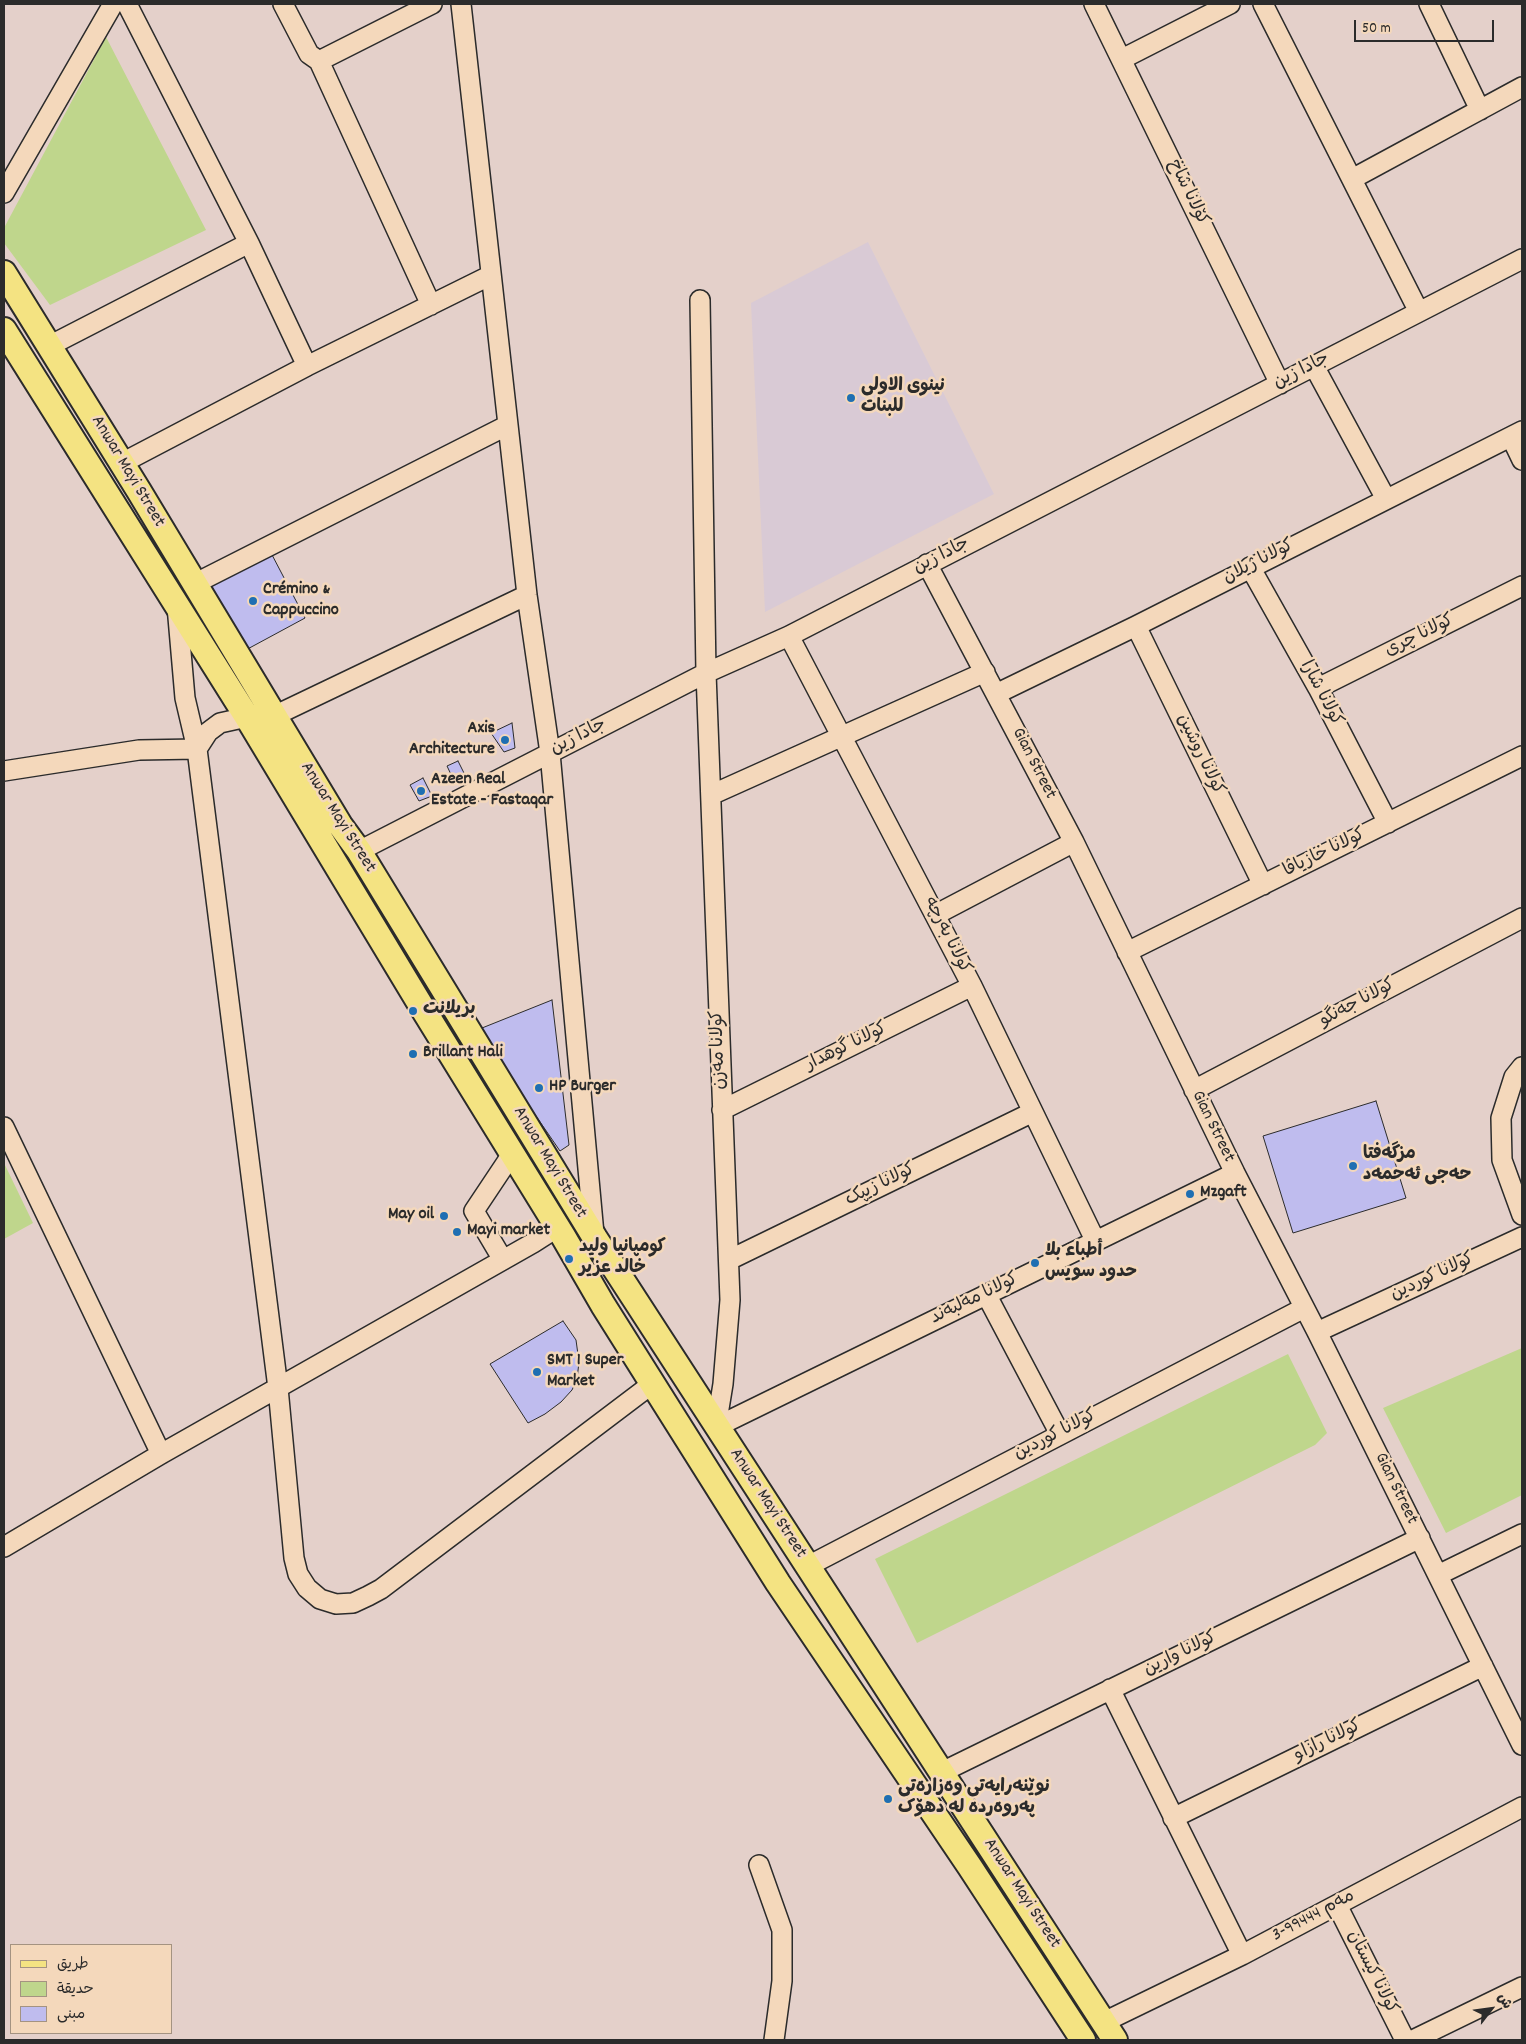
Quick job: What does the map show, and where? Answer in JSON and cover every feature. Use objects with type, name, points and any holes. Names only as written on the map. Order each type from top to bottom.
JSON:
[{"type":"main road","name":"Anwar Mayi Street","points":[[4,273],[594,1238],[1110,2031]]},
{"type":"main road","name":"Anwar Mayi Street","points":[[4,330],[247,716],[652,1384],[778,1583],[970,1867],[1075,2038]]},
{"type":"main road","points":[[423,1009],[446,994]]},
{"type":"street","points":[[4,193],[113,4]]},
{"type":"street","points":[[127,4],[249,243],[307,366]]},
{"type":"street","points":[[283,4],[309,54],[319,61],[431,305]]},
{"type":"street","points":[[319,61],[432,4]]},
{"type":"street","points":[[461,4],[527,595],[550,753],[594,1238]]},
{"type":"street","name":"کۆلانا شاخ","points":[[1094,4],[1280,384]]},
{"type":"street","points":[[1122,58],[1230,4]]},
{"type":"street","points":[[1263,4],[1419,312]]},
{"type":"street","points":[[1429,4],[1480,110]]},
{"type":"street","points":[[1352,179],[1522,87]]},
{"type":"street","points":[[49,346],[249,243]]},
{"type":"street","name":"جادا زین","points":[[359,851],[706,673],[789,636],[1522,259]]},
{"type":"street","points":[[122,464],[307,366],[491,275]]},
{"type":"street","name":"کولانا مەزن","points":[[700,300],[706,673],[729,1260],[728,1343],[716,1427]]},
{"type":"street","points":[[1314,366],[1386,500]]},
{"type":"street","points":[[194,584],[508,425]]},
{"type":"street","points":[[1516,434],[1522,460]]},
{"type":"street","name":"کولانا ژیلان","points":[[996,694],[1136,626],[1516,434]]},
{"type":"street","name":"Gian Street","points":[[927,564],[1074,842],[1235,1173],[1317,1332],[1522,1745]]},
{"type":"street","name":"کولانا شارا","points":[[1250,567],[1318,688],[1388,822]]},
{"type":"street","name":"کولانا چری","points":[[1318,688],[1522,586]]},
{"type":"street","points":[[274,716],[527,595]]},
{"type":"street","points":[[177,606],[185,698],[197,749],[278,1388],[294,1558],[298,1574],[307,1588],[320,1599],[336,1604],[352,1603],[381,1589],[652,1384]]},
{"type":"street","name":"کولانا روشین","points":[[1136,626],[1263,885]]},
{"type":"street","name":"کولانا بەرچە","points":[[789,636],[972,986],[1095,1240]]},
{"type":"street","points":[[711,795],[985,672]]},
{"type":"street","points":[[197,749],[208,732],[220,723],[247,716]]},
{"type":"street","points":[[4,771],[139,750],[197,749]]},
{"type":"street","name":"کولانا خازیاڤا","points":[[1127,952],[1521,758]]},
{"type":"street","points":[[935,915],[1074,842]]},
{"type":"street","name":"کولانا جەنگو","points":[[1194,1090],[1522,918]]},
{"type":"street","name":"کولانا گوهدار","points":[[722,1110],[972,986]]},
{"type":"street","points":[[1522,1067],[1514,1077],[1501,1118],[1502,1160],[1522,1215]]},
{"type":"street","name":"کولانا زیپک","points":[[729,1260],[1033,1112]]},
{"type":"street","points":[[4,1127],[161,1454]]},
{"type":"street","points":[[503,1260],[474,1212],[512,1154]]},
{"type":"street","name":"کولانا مەلبەند","points":[[716,1427],[1235,1173]]},
{"type":"street","points":[[4,1547],[161,1454],[558,1227]]},
{"type":"street","name":"کولانا کوردین","points":[[1317,1332],[1522,1237]]},
{"type":"street","points":[[986,1294],[1060,1434]]},
{"type":"street","name":"کولانا کوردین","points":[[808,1566],[1304,1308]]},
{"type":"street","points":[[1438,1575],[1522,1534]]},
{"type":"street","name":"کولانا وارین","points":[[942,1772],[1420,1538]]},
{"type":"street","name":"کولانا رازاو","points":[[1173,1818],[1483,1666]]},
{"type":"street","points":[[1110,1689],[1242,1955]]},
{"type":"street","name":"مەم 99444-3","points":[[1110,2031],[1242,1955],[1522,1807]]},
{"type":"street","points":[[759,1865],[782,1930],[782,1981],[774,2040]]},
{"type":"street","name":"کولانا کیستان","points":[[1337,1905],[1405,2040]]},
{"type":"street","points":[[1413,2040],[1522,1987]]},
{"type":"shaded area","name":"نينوى الاولى للبنات","points":[[868,242],[994,494],[765,612],[751,303]]},
{"type":"green space","points":[[106,37],[206,230],[50,305],[4,243],[4,228]]},
{"type":"green space","points":[[4,1163],[33,1223],[4,1239]]},
{"type":"green space","points":[[1522,1348],[1522,1495],[1446,1533],[1383,1408]]},
{"type":"green space","points":[[1288,1354],[1327,1433],[1315,1445],[917,1643],[875,1559]]},
{"type":"building","name":"Crémino & Cappuccino","points":[[270,551],[305,618],[242,652],[200,584]]},
{"type":"building","name":"Axis Architecture","points":[[512,723],[515,748],[504,752],[491,733]]},
{"type":"building","points":[[458,761],[466,777],[455,783],[447,766]]},
{"type":"building","name":"Azeen Real Estate - Fastaqar","points":[[423,778],[432,796],[419,801],[410,785]]},
{"type":"building","name":"HP Burger","points":[[552,1000],[569,1145],[560,1151],[477,1030]]},
{"type":"building","points":[[1376,1101],[1406,1198],[1293,1233],[1263,1136]]},
{"type":"building","name":"SMT 1 Super Market","points":[[563,1321],[576,1340],[579,1362],[577,1379],[572,1390],[561,1402],[545,1414],[528,1423],[490,1364]]},
{"type":"place","name":"نينوى الاولى للبنات","points":[[851,398]]},
{"type":"place","name":"Crémino & Cappuccino","points":[[253,601]]},
{"type":"place","name":"Axis Architecture","points":[[505,740]]},
{"type":"place","name":"Azeen Real Estate - Fastaqar","points":[[421,791]]},
{"type":"place","name":"بریلانت","points":[[413,1011]]},
{"type":"place","name":"Brillant Hali","points":[[413,1054]]},
{"type":"place","name":"HP Burger","points":[[539,1088]]},
{"type":"place","name":"مزگەفتا حەجی ئەحمەد","points":[[1353,1166]]},
{"type":"place","name":"Mzgaft","points":[[1190,1194]]},
{"type":"place","name":"May oil","points":[[444,1216]]},
{"type":"place","name":"Mayi market","points":[[457,1232]]},
{"type":"place","name":"كومپانيا وليد خالد عزير","points":[[569,1259]]},
{"type":"place","name":"أطباء بلا حدود سويس","points":[[1035,1263]]},
{"type":"place","name":"SMT 1 Super Market","points":[[537,1372]]},
{"type":"place","name":"نوێنەرایەتی وەزارەتی پەروەردە لە دهۆک","points":[[888,1799]]}]
